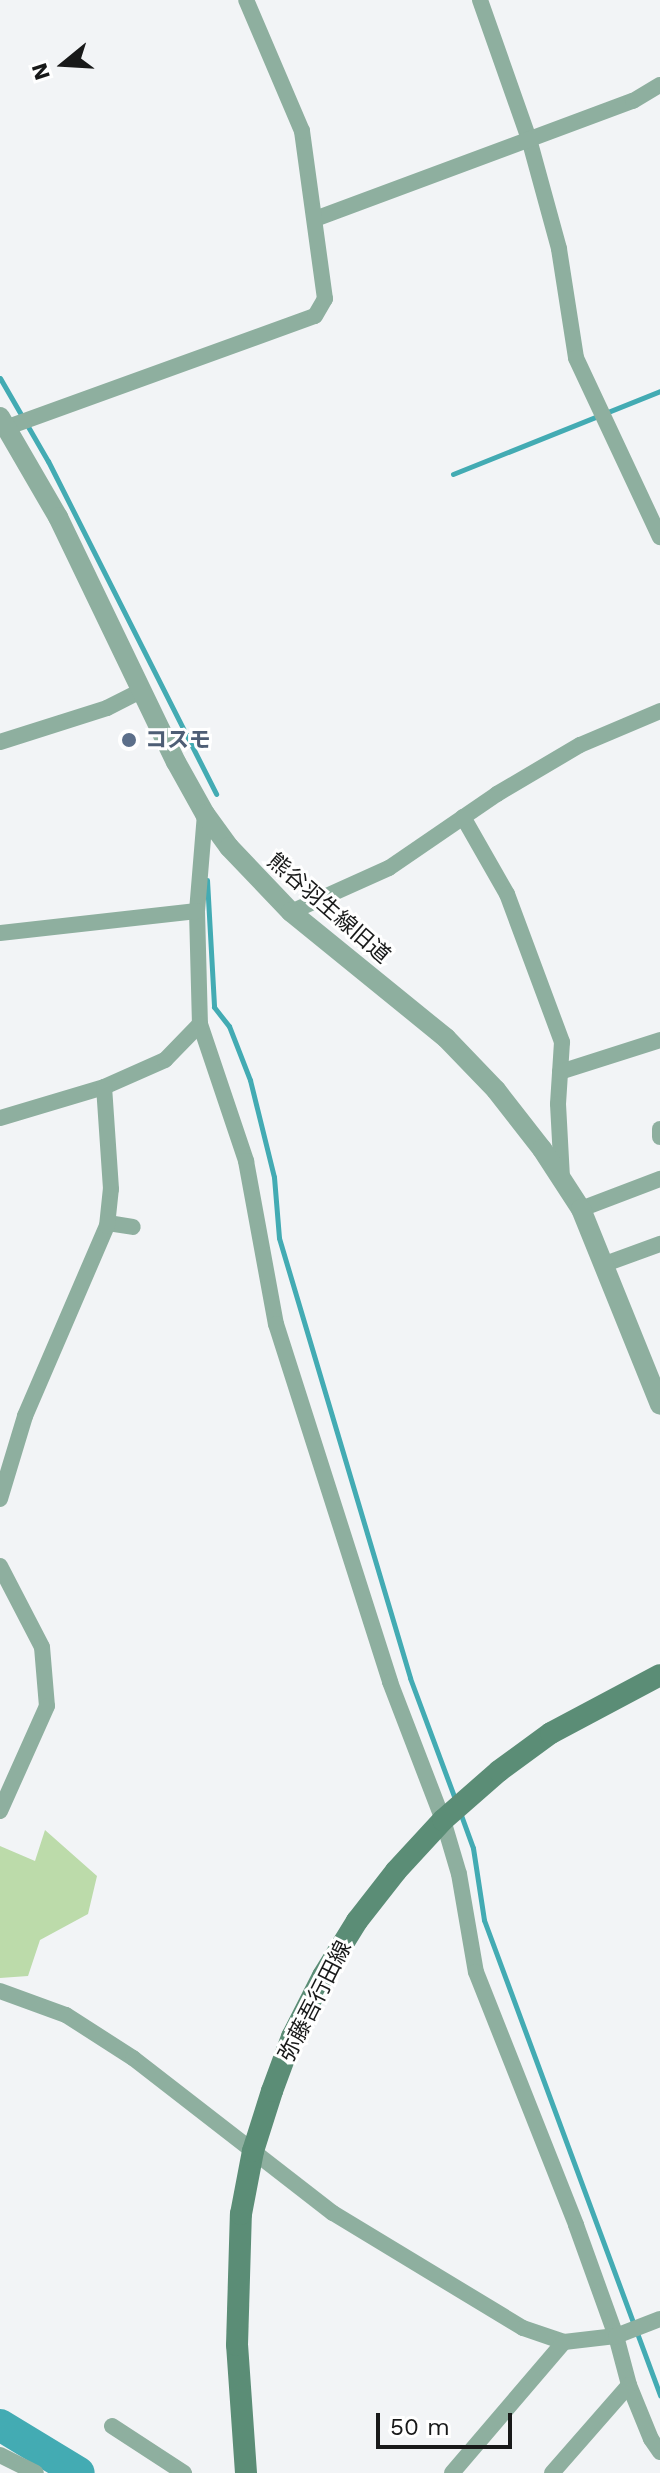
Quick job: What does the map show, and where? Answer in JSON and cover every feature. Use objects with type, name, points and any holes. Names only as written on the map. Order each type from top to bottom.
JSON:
[{"type":"main road","name":"弥藤吾行田線","points":[[246,2473],[237,2345],[241,2214],[253,2151],[292,2037],[323,1976],[357,1921],[396,1871],[443,1820],[499,1771],[551,1733],[660,1675]]},
{"type":"street","points":[[15,422],[315,316],[325,299],[302,131],[246,0]]},
{"type":"street","points":[[480,0],[529,139],[559,249],[576,358],[660,537]]},
{"type":"street","points":[[315,219],[633,101],[660,85]]},
{"type":"street","name":"熊谷羽生線旧道","points":[[15,422],[58,517],[205,814],[229,847],[291,912],[446,1038],[496,1090],[581,1209],[654,1373],[660,1405]]},
{"type":"street","points":[[0,742],[107,708],[142,690]]},
{"type":"street","points":[[291,912],[389,868],[434,841],[463,817],[580,745],[660,711]]},
{"type":"street","points":[[205,814],[197,911],[200,1024],[246,1161],[276,1324],[390,1682],[443,1820],[459,1874],[476,1972],[616,2336],[629,2385],[651,2439],[660,2452]]},
{"type":"street","points":[[463,817],[507,894],[562,1042],[562,1179]]},
{"type":"street","points":[[0,933],[197,911]]},
{"type":"street","points":[[0,1118],[104,1087],[165,1060],[200,1024]]},
{"type":"street","points":[[560,1072],[660,1040]]},
{"type":"street","points":[[0,1499],[25,1416],[108,1223],[111,1189],[104,1087]]},
{"type":"street","points":[[660,1129],[660,1137]]},
{"type":"street","points":[[581,1209],[660,1179]]},
{"type":"street","points":[[108,1223],[133,1227]]},
{"type":"street","points":[[605,1264],[660,1244]]},
{"type":"street","points":[[0,1566],[42,1647],[47,1706],[0,1811]]},
{"type":"street","points":[[0,1991],[66,2015],[93,2032],[133,2058],[333,2213],[523,2328],[564,2342],[616,2336],[660,2319]]},
{"type":"street","points":[[452,2473],[564,2342]]},
{"type":"street","points":[[552,2473],[629,2385]]},
{"type":"street","points":[[112,2426],[184,2473]]},
{"type":"street","points":[[0,2455],[36,2473]]},
{"type":"green space","points":[[45,1830],[97,1876],[88,1914],[40,1940],[28,1976],[0,1978],[0,1846],[35,1861]]},
{"type":"waterway","points":[[0,378],[48,461],[216,794]]},
{"type":"waterway","points":[[453,474],[660,391]]},
{"type":"waterway","points":[[207,880],[214,1007],[229,1026],[250,1080],[274,1177],[279,1238],[410,1678],[456,1802]]},
{"type":"waterway","points":[[461,1815],[473,1848],[484,1920],[660,2395]]},
{"type":"waterway","points":[[0,2425],[79,2473]]},
{"type":"place","name":"コスモ","points":[[129,740]]}]
